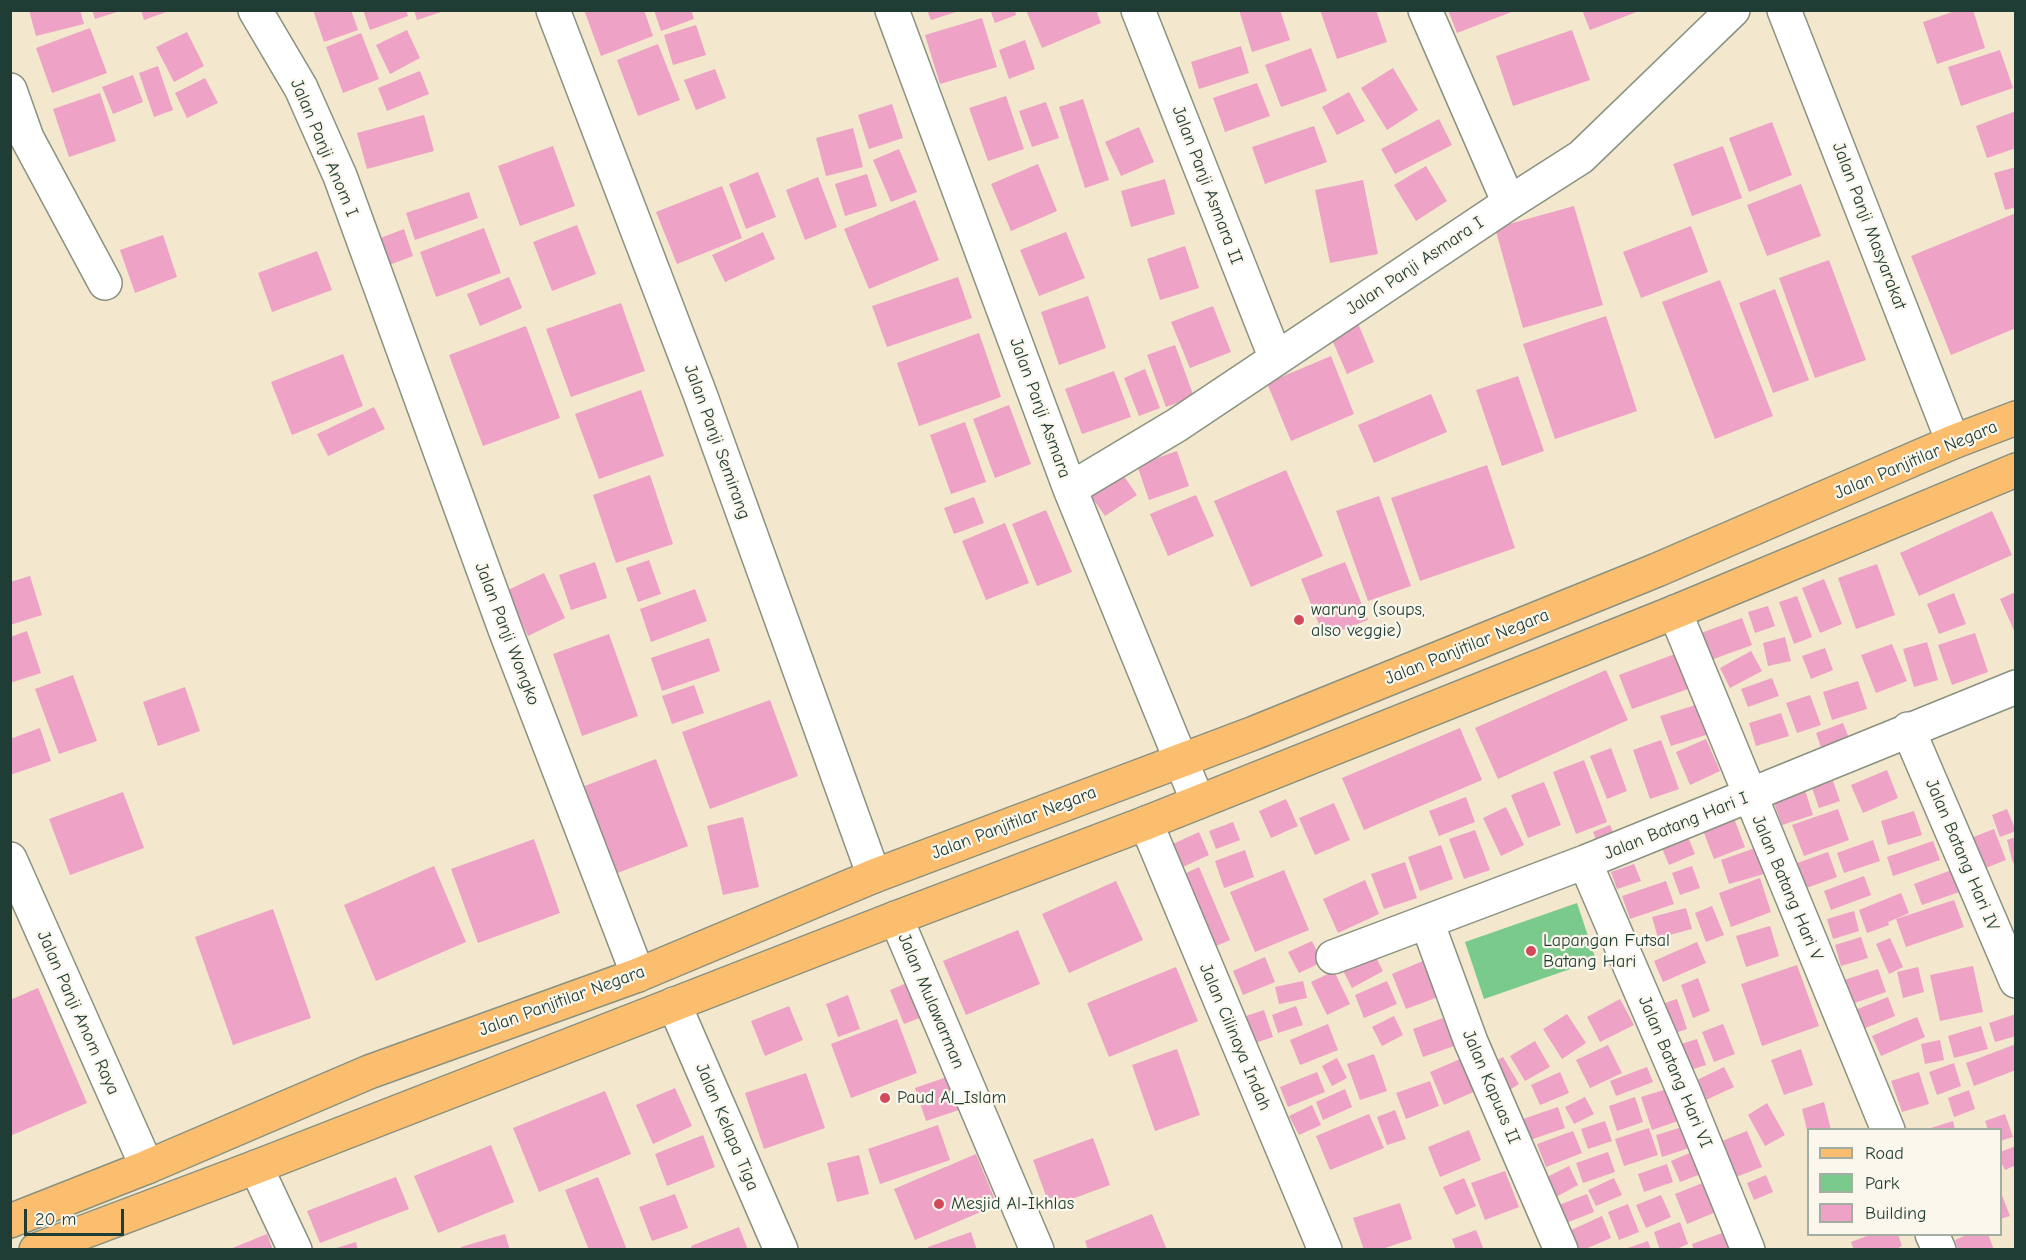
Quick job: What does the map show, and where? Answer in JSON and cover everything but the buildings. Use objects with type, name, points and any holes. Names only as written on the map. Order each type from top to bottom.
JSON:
[{"type":"main road","name":"Jalan Panjitilar Negara","points":[[10,1221],[147,1167],[369,1071],[638,975],[873,876],[1265,729],[1656,570],[1953,442],[2016,418]]},
{"type":"main road","points":[[36,1250],[1146,823],[1675,612],[2016,470]]},
{"type":"street","name":"Jalan Panji Anom I","points":[[255,10],[301,88],[340,176],[381,290]]},
{"type":"street","name":"Jalan Panji Semirang","points":[[553,10],[700,394],[873,876]]},
{"type":"street","name":"Jalan Panji Asmara","points":[[892,10],[1070,489],[1198,802]]},
{"type":"street","name":"Jalan Panji Asmara II","points":[[1138,10],[1276,359]]},
{"type":"street","points":[[1425,10],[1509,202]]},
{"type":"street","name":"Jalan Panji Asmara I","points":[[1070,489],[1177,425],[1509,202],[1581,157],[1733,10]]},
{"type":"street","name":"Jalan Panji Masyarakat","points":[[1784,10],[1953,442]]},
{"type":"street","points":[[10,90],[27,138],[105,283]]},
{"type":"street","name":"Jalan Panji Wongko","points":[[381,290],[506,632],[638,975]]},
{"type":"street","name":"Jalan Batang Hari V","points":[[1675,612],[1887,1128]]},
{"type":"street","name":"Jalan Batang Hari I","points":[[1333,957],[1585,862],[2016,687]]},
{"type":"street","name":"Jalan Batang Hari IV","points":[[1908,729],[2016,981]]},
{"type":"street","name":"Jalan Cilinaya Indah","points":[[1146,823],[1325,1250]]},
{"type":"street","name":"Jalan Panji Anom Raya","points":[[10,859],[147,1167]]},
{"type":"street","name":"Jalan Batang Hari VI","points":[[1585,862],[1684,1092],[1748,1250]]},
{"type":"street","name":"Jalan Mulawarman","points":[[896,918],[1037,1250]]},
{"type":"street","name":"Jalan Kapuas II","points":[[1427,921],[1471,1042],[1561,1250]]},
{"type":"street","name":"Jalan Kelapa Tiga","points":[[674,1004],[780,1250]]},
{"type":"street","points":[[256,1167],[294,1250]]},
{"type":"street","points":[[1933,1236],[1939,1250]]},
{"type":"green space","name":"Lapangan Futsal Batang Hari","points":[[1577,903],[1596,960],[1484,999],[1465,942]]},
{"type":"place","name":"warung (soups, also veggie)","points":[[1299,620]]},
{"type":"place","name":"Lapangan Futsal Batang Hari","points":[[1531,951]]},
{"type":"place","name":"Paud Al_Islam","points":[[885,1098]]},
{"type":"place","name":"Mesjid Al-Ikhlas","points":[[939,1204]]}]
